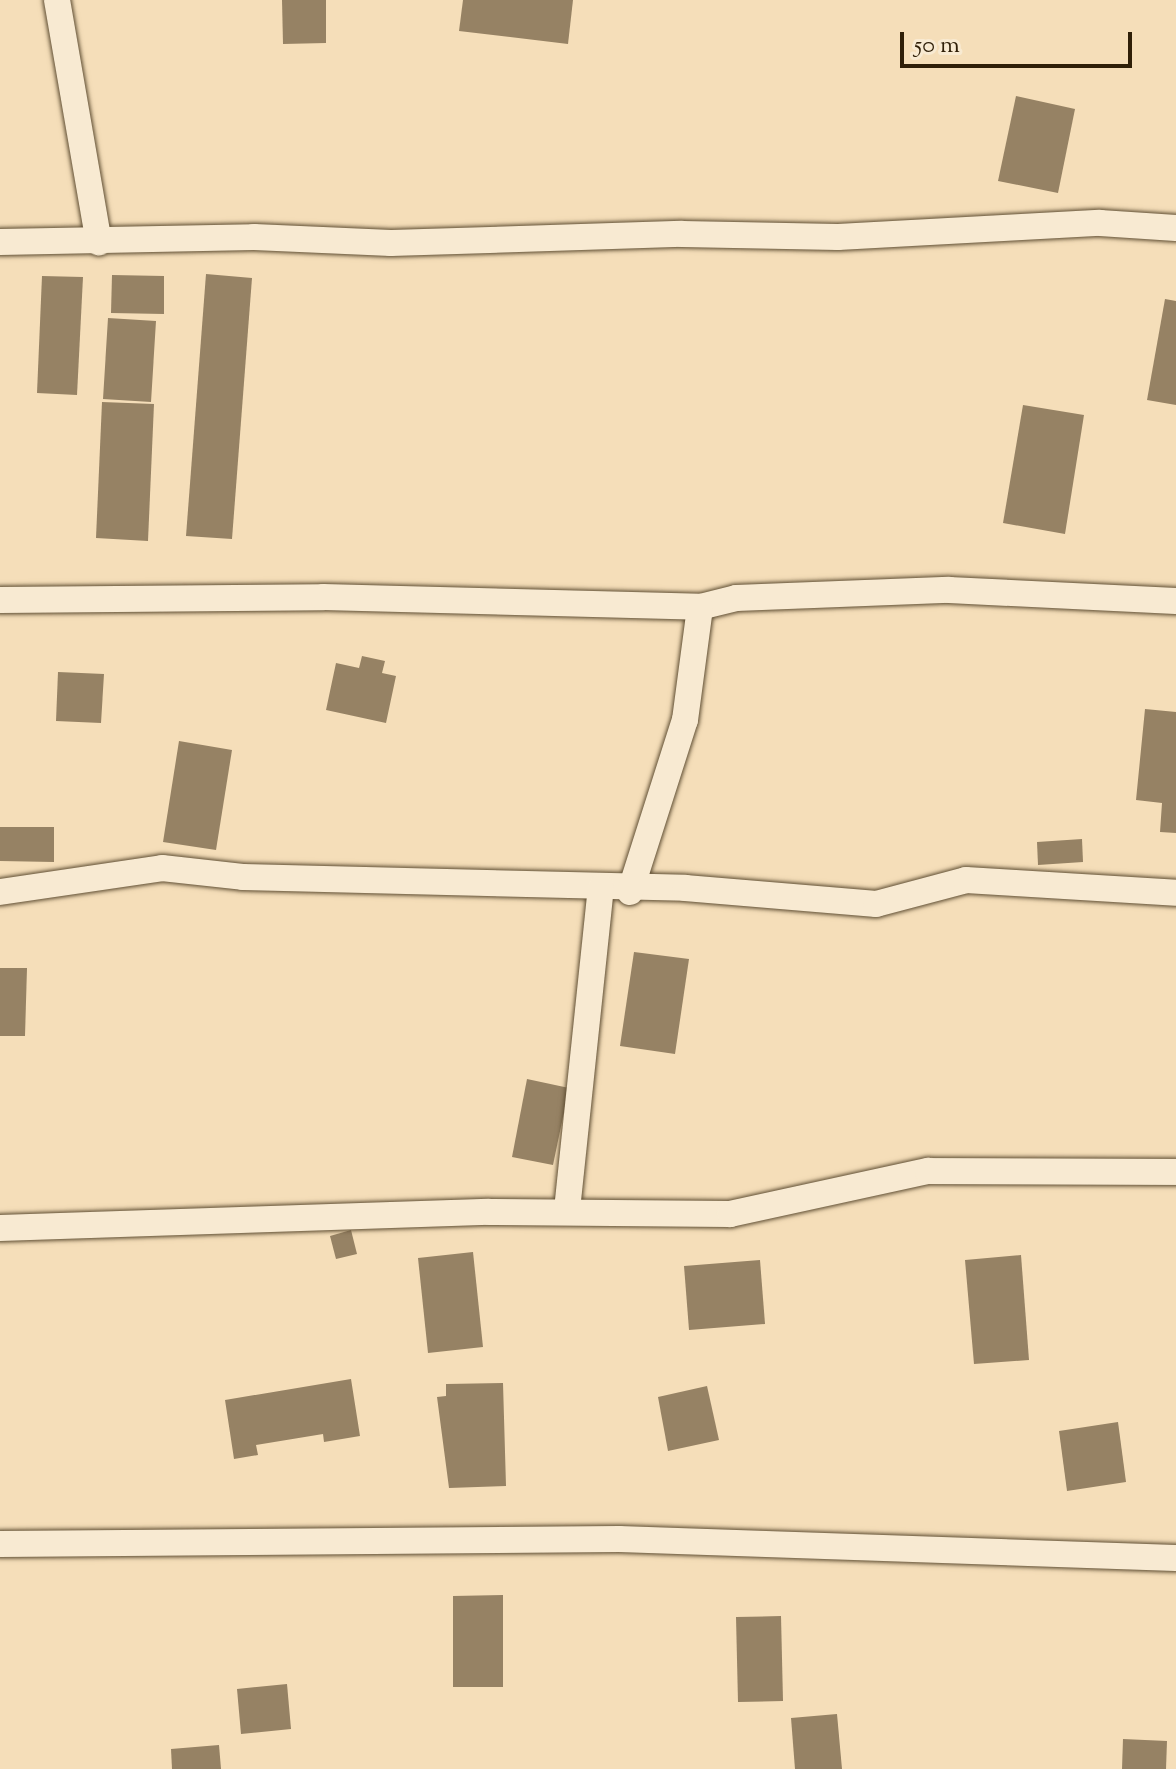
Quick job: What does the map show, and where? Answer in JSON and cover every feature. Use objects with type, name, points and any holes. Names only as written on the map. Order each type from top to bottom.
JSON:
[{"type":"street","points":[[57,0],[99,242]]},
{"type":"street","points":[[0,242],[838,237],[1100,223],[1176,228]]},
{"type":"street","points":[[0,600],[323,597],[700,607],[736,598],[949,590],[1176,601]]},
{"type":"street","points":[[630,892],[685,720],[700,607]]},
{"type":"street","points":[[0,892],[162,868],[243,877],[601,888],[630,892],[685,888],[876,904],[966,880],[1028,880],[1132,895],[1176,893]]},
{"type":"street","points":[[567,1210],[601,888]]},
{"type":"street","points":[[0,1228],[567,1210],[730,1214],[928,1171],[1176,1172]]},
{"type":"street","points":[[0,1544],[619,1539],[1176,1558]]},
{"type":"building","points":[[282,0],[326,0],[326,43],[283,44]]},
{"type":"building","points":[[463,0],[573,0],[568,44],[459,31]]},
{"type":"building","points":[[1016,96],[1075,109],[1058,193],[998,181]]},
{"type":"building","points":[[206,274],[252,278],[232,539],[186,536]]},
{"type":"building","points":[[112,275],[164,276],[164,314],[111,313]]},
{"type":"building","points":[[42,276],[83,277],[77,395],[37,393]]},
{"type":"building","points":[[1165,299],[1176,301],[1176,405],[1147,400]]},
{"type":"building","points":[[108,318],[156,321],[151,402],[103,399]]},
{"type":"building","points":[[102,402],[154,404],[148,541],[96,538]]},
{"type":"building","points":[[1023,405],[1084,415],[1065,534],[1003,523]]},
{"type":"building","points":[[362,656],[385,661],[382,673],[396,676],[386,723],[326,710],[336,663],[359,668]]},
{"type":"building","points":[[58,672],[104,674],[101,723],[56,721]]},
{"type":"building","points":[[1145,709],[1176,712],[1176,833],[1160,832],[1162,803],[1136,800]]},
{"type":"building","points":[[179,741],[232,750],[216,850],[163,842]]},
{"type":"building","points":[[0,827],[54,827],[54,862],[0,861]]},
{"type":"building","points":[[1082,839],[1083,862],[1038,865],[1037,842]]},
{"type":"building","points":[[634,952],[689,959],[675,1054],[620,1046]]},
{"type":"building","points":[[0,968],[27,968],[25,1036],[0,1036]]},
{"type":"building","points":[[527,1079],[569,1088],[553,1165],[512,1157]]},
{"type":"building","points":[[351,1230],[357,1254],[336,1259],[330,1236]]},
{"type":"building","points":[[473,1252],[483,1347],[428,1353],[418,1258]]},
{"type":"building","points":[[1021,1255],[1029,1360],[974,1364],[965,1260]]},
{"type":"building","points":[[760,1260],[765,1324],[689,1330],[684,1266]]},
{"type":"building","points":[[351,1379],[360,1436],[324,1442],[323,1434],[256,1445],[258,1455],[234,1459],[225,1400]]},
{"type":"building","points":[[503,1383],[506,1486],[449,1488],[437,1397],[446,1396],[446,1384]]},
{"type":"building","points":[[707,1386],[719,1440],[668,1451],[658,1397]]},
{"type":"building","points":[[1118,1422],[1126,1482],[1067,1491],[1059,1431]]},
{"type":"building","points":[[503,1595],[503,1687],[453,1687],[453,1596]]},
{"type":"building","points":[[781,1616],[783,1701],[738,1702],[736,1617]]},
{"type":"building","points":[[287,1684],[291,1729],[241,1734],[237,1689]]},
{"type":"building","points":[[837,1714],[842,1769],[795,1769],[791,1718]]},
{"type":"building","points":[[1123,1739],[1167,1741],[1166,1769],[1122,1769]]},
{"type":"building","points":[[219,1745],[221,1769],[172,1769],[171,1749]]}]
